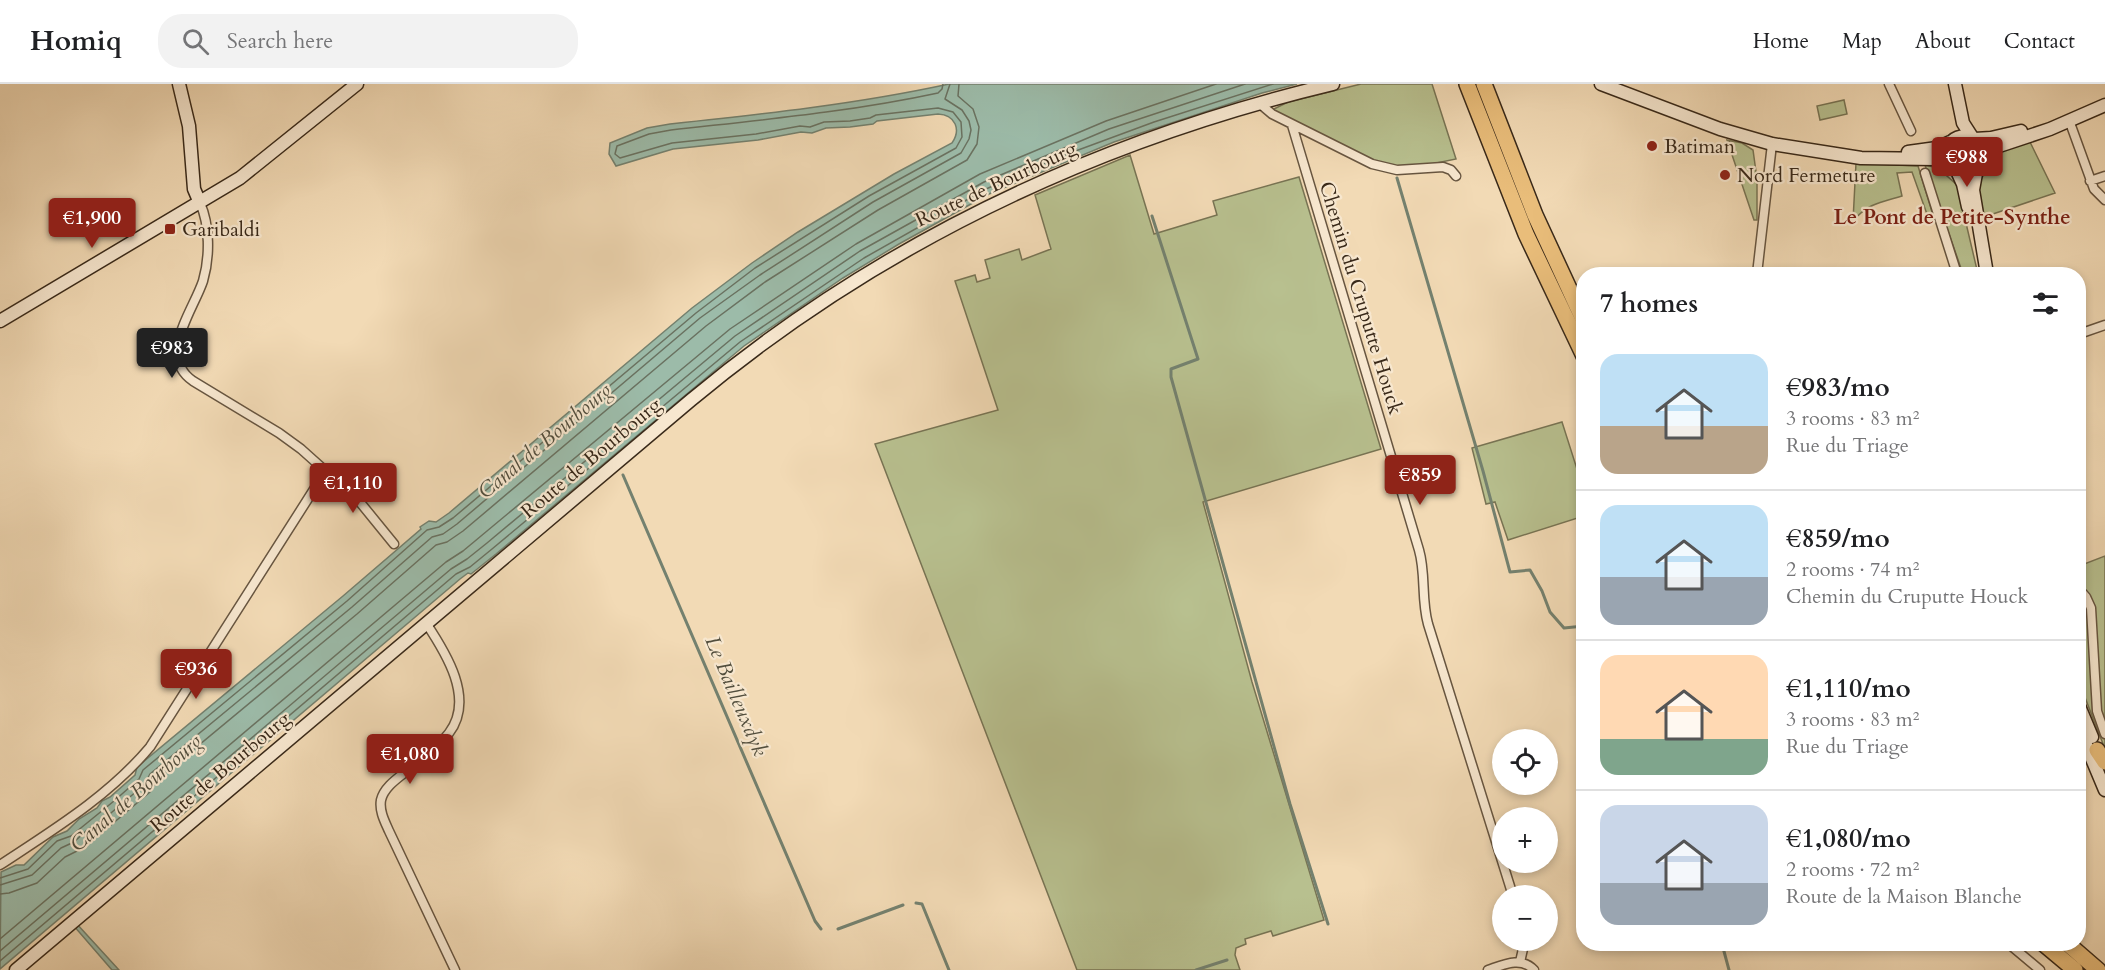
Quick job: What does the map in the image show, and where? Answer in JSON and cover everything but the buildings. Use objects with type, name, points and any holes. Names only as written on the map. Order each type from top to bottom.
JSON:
[{"type":"highway","points":[[1467,84],[1523,226],[1576,339]]},
{"type":"highway","points":[[1484,84],[1537,220],[1576,304]]},
{"type":"highway","points":[[2046,951],[2064,970]]},
{"type":"highway","points":[[2052,951],[2075,970]]},
{"type":"highway","points":[[2076,951],[2098,970]]},
{"type":"main road","points":[[179,84],[189,126],[194,189],[200,203]]},
{"type":"main road","points":[[0,321],[200,203],[258,165],[357,84]]},
{"type":"main road","name":"Route de Bourbourg","points":[[16,970],[732,366],[794,320],[862,275],[946,227],[1046,179],[1135,143],[1264,102],[1333,84]]},
{"type":"main road","points":[[1600,84],[1720,129],[1772,144],[1869,158],[1936,159],[1953,169],[1968,173],[1979,166],[1992,150],[1999,146],[2041,133],[2105,105]]},
{"type":"main road","points":[[1949,84],[1955,122],[1946,153],[1964,188],[1983,267]]},
{"type":"main road","points":[[1955,84],[1963,123],[1983,150],[1973,190],[1984,267]]},
{"type":"main road","points":[[1796,149],[1897,153],[1933,149],[1962,136],[1995,138],[2069,120]]},
{"type":"main road","points":[[2086,722],[2105,768]]},
{"type":"main road","points":[[2086,745],[2105,790]]},
{"type":"street","points":[[1889,84],[1911,131]]},
{"type":"street","points":[[1264,102],[1268,112],[1380,166],[1403,170],[1443,167],[1456,176]]},
{"type":"street","points":[[2069,120],[2090,181],[2094,189],[2105,200]]},
{"type":"street","name":"Chemin du Cruputte Houck","points":[[1292,125],[1424,568],[1424,604],[1428,624],[1510,885]]},
{"type":"street","points":[[1758,267],[1772,144]]},
{"type":"street","points":[[1924,173],[1955,267]]},
{"type":"street","points":[[2090,181],[2105,176]]},
{"type":"street","points":[[200,203],[207,232],[206,267],[199,292],[178,340],[177,357],[180,367],[194,381],[291,441],[359,501],[394,544]]},
{"type":"street","points":[[2086,330],[2105,325]]},
{"type":"street","points":[[0,865],[90,803],[121,777],[150,747],[326,472]]},
{"type":"street","points":[[2086,597],[2091,608],[2097,711],[2105,734]]},
{"type":"street","points":[[426,623],[452,671],[459,693],[459,711],[453,727],[445,738],[388,787],[381,800],[381,808],[389,831],[455,970]]},
{"type":"street","points":[[1520,962],[1522,951]]},
{"type":"street","points":[[2017,951],[2040,970]]},
{"type":"street","points":[[1488,970],[1520,962],[1528,964],[1534,970]]},
{"type":"green space","points":[[1361,84],[1432,84],[1456,159],[1417,167],[1383,166],[1275,114],[1274,109],[1288,102]]},
{"type":"green space","points":[[1844,100],[1847,114],[1820,120],[1817,106]]},
{"type":"green space","points":[[1727,140],[1742,143],[1753,150],[1757,179],[1757,220],[1754,220]]},
{"type":"green space","points":[[2030,142],[2055,193],[1984,217],[1979,189],[1981,179],[2002,151]]},
{"type":"green space","points":[[1965,145],[1972,148],[1975,155],[1972,162],[1965,165],[1958,162],[1955,155],[1958,148]]},
{"type":"green space","points":[[1130,155],[1154,234],[1217,215],[1213,201],[1299,177],[1381,449],[1203,502],[1252,682],[1324,920],[1273,936],[1271,931],[1245,939],[1246,944],[1236,948],[1235,955],[1240,970],[1077,970],[875,444],[998,410],[955,281],[975,275],[977,282],[990,278],[985,260],[1019,249],[1022,260],[1051,249],[1035,195]]},
{"type":"green space","points":[[1856,163],[1918,166],[1933,215],[1928,217],[1912,172],[1897,173],[1902,196],[1864,210],[1853,221]]},
{"type":"green space","points":[[1925,165],[1938,168],[1957,185],[1976,267],[1961,267]]},
{"type":"green space","points":[[1562,422],[1576,466],[1576,519],[1508,540],[1495,502],[1486,504],[1472,448]]},
{"type":"green space","points":[[2105,556],[2105,749],[2086,700],[2086,563]]},
{"type":"water","name":"Canal de Bourbourg","points":[[949,84],[1297,84],[1262,93],[1114,142],[989,194],[843,278],[744,346],[496,554],[471,574],[468,573],[460,579],[0,969],[1,872],[16,865],[24,865],[53,837],[67,831],[79,819],[97,808],[102,801],[110,797],[135,775],[137,767],[343,596],[421,529],[420,527],[429,521],[436,522],[449,513],[692,308],[798,232],[894,174],[952,143],[956,128],[953,120],[938,114],[877,121],[873,124],[850,127],[826,128],[812,133],[801,132],[758,140],[673,149],[616,166],[609,154],[610,143],[647,128],[845,103]]},
{"type":"water","points":[[76,923],[119,970],[112,970],[73,925]]},
{"type":"waterway","points":[[1397,178],[1483,471],[1510,572],[1530,570],[1542,591],[1550,612],[1564,628],[1576,627]]},
{"type":"waterway","points":[[1152,216],[1198,359],[1171,369],[1171,377],[1290,804],[1328,924]]},
{"type":"waterway","name":"Le Bailleuxdyk","points":[[623,475],[815,921],[821,929]]},
{"type":"waterway","name":"Le Bailleuxdyk","points":[[916,903],[922,904],[949,970]]},
{"type":"waterway","name":"Le Bailleuxdyk","points":[[838,929],[903,905]]},
{"type":"waterway","points":[[1724,951],[1729,970]]},
{"type":"waterway","points":[[1196,970],[1227,960]]},
{"type":"place","name":"Batiman","points":[[1652,146]]},
{"type":"place","name":"Nord Fermeture","points":[[1725,175]]},
{"type":"place","name":"Garibaldi","points":[[170,229]]},
{"type":"district","name":"Le Pont de Petite-Synthe","points":[[1952,217]]}]
